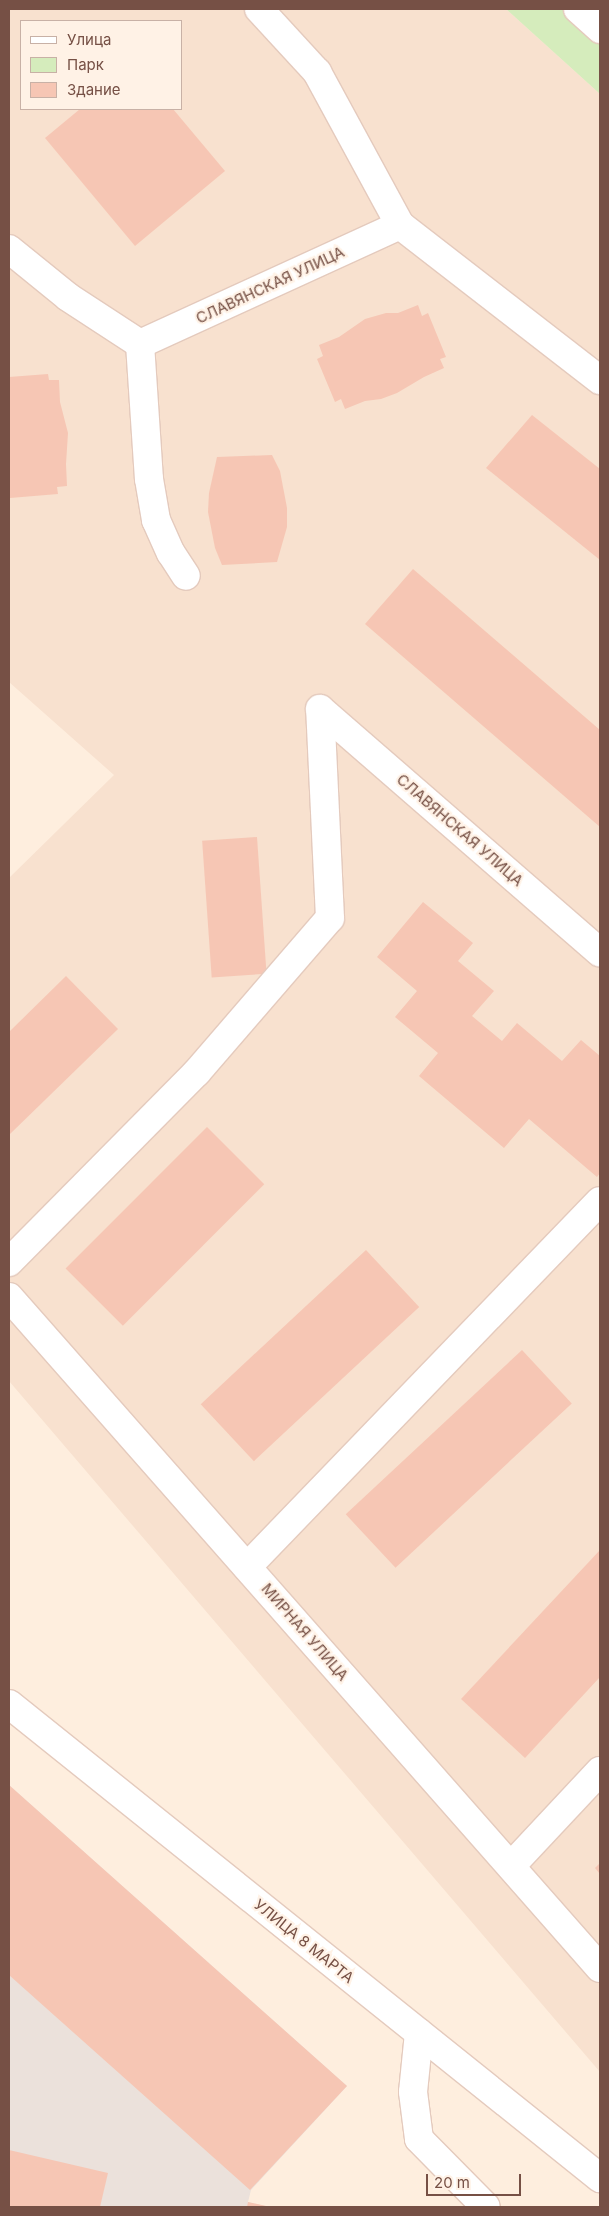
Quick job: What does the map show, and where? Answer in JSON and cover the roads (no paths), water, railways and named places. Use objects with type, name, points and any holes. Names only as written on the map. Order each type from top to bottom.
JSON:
[{"type":"street","points":[[259,9],[317,72],[400,225],[600,380]]},
{"type":"street","points":[[578,9],[600,29]]},
{"type":"street","name":"СЛАВЯНСКАЯ УЛИЦА","points":[[140,344],[400,225]]},
{"type":"street","points":[[9,249],[68,297],[140,344],[149,479],[156,520],[171,553],[186,576]]},
{"type":"street","name":"СЛАВЯНСКАЯ УЛИЦА","points":[[9,1262],[197,1072],[330,918],[320,709],[600,952]]},
{"type":"street","points":[[247,1567],[600,1201]]},
{"type":"street","name":"МИРНАЯ УЛИЦА","points":[[9,1297],[600,1968]]},
{"type":"street","name":"УЛИЦА 8 МАРТА","points":[[9,1704],[600,2178]]},
{"type":"street","points":[[511,1866],[600,1771]]},
{"type":"street","points":[[419,2033],[413,2092],[420,2139],[486,2207]]}]
